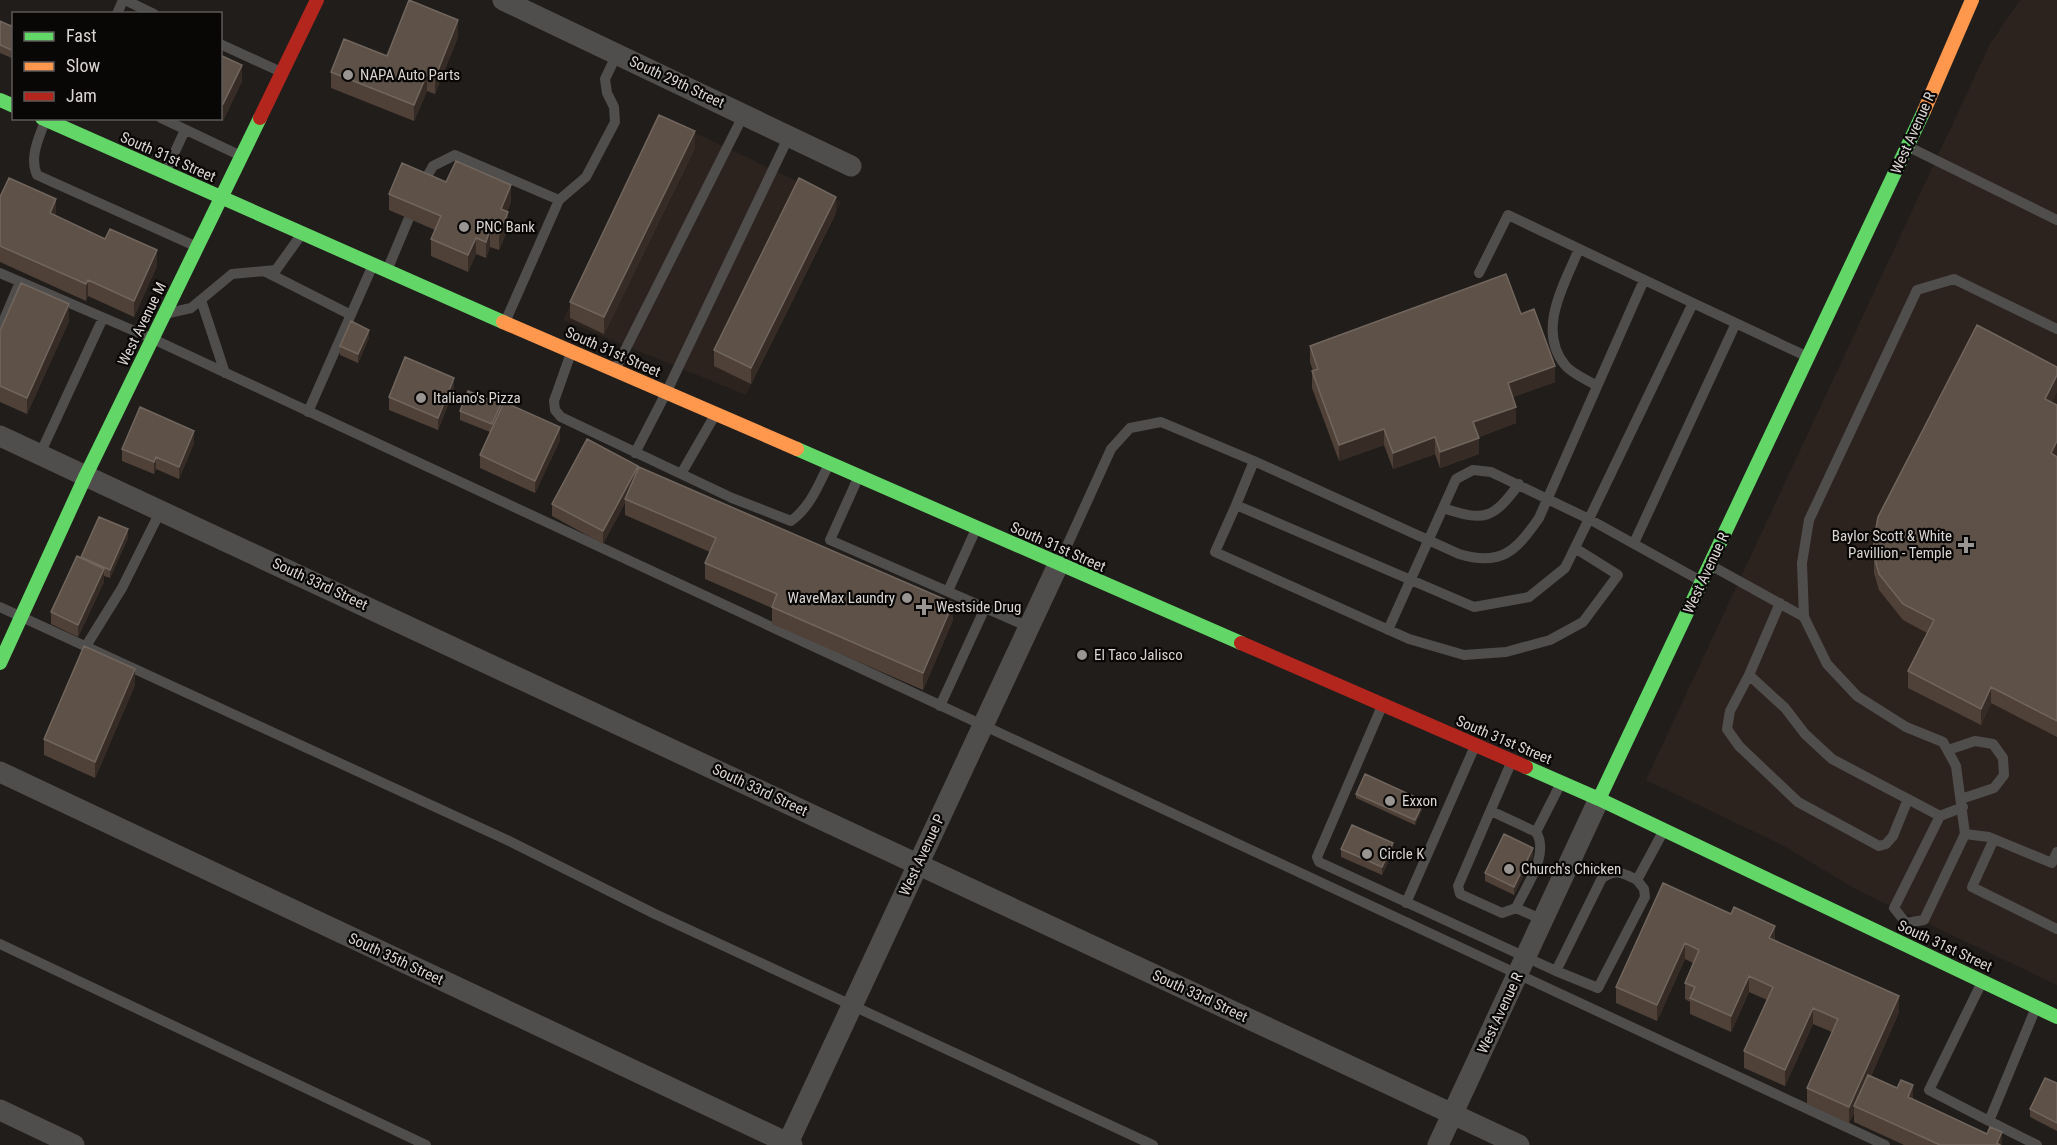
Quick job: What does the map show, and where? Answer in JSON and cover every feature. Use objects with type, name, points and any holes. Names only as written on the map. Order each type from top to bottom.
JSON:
[{"type":"main road","name":"West Avenue M","points":[[0,663],[86,475],[317,0]]},
{"type":"main road","name":"West Avenue R","points":[[1599,799],[1908,147],[1972,0]]},
{"type":"main road","name":"South 31st Street","points":[[49,120],[66,123],[165,174],[221,199],[1599,799],[2057,1017]]},
{"type":"street","name":"South 29th Street","points":[[503,0],[851,166]]},
{"type":"street","name":"South 33rd Street","points":[[0,436],[1519,1145]]},
{"type":"street","name":"West Avenue P","points":[[789,1144],[1058,565]]},
{"type":"street","name":"South 35th Street","points":[[0,772],[789,1144]]},
{"type":"street","name":"West Avenue R","points":[[1438,1145],[1599,799]]},
{"type":"street","points":[[0,1110],[74,1145]]},
{"type":"lane","points":[[124,0],[150,12]]},
{"type":"lane","points":[[222,45],[282,72]]},
{"type":"lane","points":[[505,323],[559,200],[586,177],[615,123],[614,106],[607,93],[605,79],[617,54]]},
{"type":"lane","points":[[614,371],[744,114]]},
{"type":"lane","points":[[43,120],[33,156],[33,167],[37,175],[198,248]]},
{"type":"lane","points":[[165,120],[242,156]]},
{"type":"lane","points":[[165,174],[185,130]]},
{"type":"lane","points":[[635,453],[789,136]]},
{"type":"lane","points":[[1908,147],[2057,220]]},
{"type":"lane","points":[[420,187],[433,166],[455,155],[559,200]]},
{"type":"lane","points":[[1479,273],[1508,215],[1808,357]]},
{"type":"lane","points":[[386,271],[409,218]]},
{"type":"lane","points":[[166,313],[185,310],[232,274],[266,272],[279,268],[302,234]]},
{"type":"lane","points":[[1579,249],[1554,310],[1552,328],[1557,347],[1566,366],[1597,386]]},
{"type":"lane","points":[[308,412],[373,266]]},
{"type":"lane","points":[[266,272],[351,315]]},
{"type":"lane","points":[[0,273],[153,339],[983,726],[1522,967],[1885,1145]]},
{"type":"lane","points":[[1906,923],[1924,920],[1965,834],[1956,766],[1943,742],[1906,727],[1857,696],[1827,664],[1803,617],[1802,563],[1809,520],[1917,290],[1954,279],[2057,329]]},
{"type":"lane","points":[[1058,565],[1111,449],[1130,428],[1161,422],[1254,460],[1474,559],[1500,558],[1525,538],[1539,518],[1644,280]]},
{"type":"lane","points":[[0,329],[20,282]]},
{"type":"lane","points":[[201,300],[225,373]]},
{"type":"lane","points":[[1236,505],[1474,607],[1529,597],[1565,568],[1693,303]]},
{"type":"lane","points":[[40,454],[103,318]]},
{"type":"lane","points":[[1634,543],[1736,323]]},
{"type":"lane","points":[[572,352],[554,401],[555,410],[561,417],[776,517],[791,521],[802,513],[813,497],[828,465]]},
{"type":"lane","points":[[681,474],[715,415]]},
{"type":"lane","points":[[1254,460],[1215,552],[1409,639],[1464,655],[1506,652],[1550,640],[1583,621],[1618,575],[1575,548]]},
{"type":"lane","points":[[1389,630],[1456,479],[1473,470],[1491,472],[1519,484],[1589,519],[1702,581]]},
{"type":"lane","points":[[858,477],[830,540],[1029,627]]},
{"type":"lane","points":[[1443,508],[1470,517],[1488,517],[1503,506],[1519,484]]},
{"type":"lane","points":[[86,646],[122,588],[161,510]]},
{"type":"lane","points":[[948,591],[976,529]]},
{"type":"lane","points":[[1710,565],[1803,617]]},
{"type":"lane","points":[[1780,603],[1749,675],[1730,711],[1727,729],[1739,746],[1798,802],[1879,846],[1886,844],[1893,836],[1908,799]]},
{"type":"lane","points":[[0,607],[507,840],[655,914],[1153,1145]]},
{"type":"lane","points":[[940,706],[985,608]]},
{"type":"lane","points":[[1749,675],[1785,708],[1805,734],[1832,759],[1940,816]]},
{"type":"lane","points":[[1382,705],[1317,857],[1319,862],[1406,903],[1522,967],[1556,971],[1598,988],[1645,897],[1644,889],[1637,880],[1620,871],[1611,872],[1602,878],[1556,971]]},
{"type":"lane","points":[[1906,923],[1894,908],[1940,816],[1994,788],[2004,775],[2003,758],[1993,744],[1976,741],[1948,750]]},
{"type":"lane","points":[[1406,903],[1475,746]]},
{"type":"lane","points":[[1512,761],[1458,886],[1460,894],[1502,913],[1516,908],[1543,920]]},
{"type":"lane","points":[[1536,832],[1561,783]]},
{"type":"lane","points":[[1491,811],[1536,832],[1542,841],[1542,851],[1516,908]]},
{"type":"lane","points":[[1637,880],[1664,830]]},
{"type":"lane","points":[[1965,834],[1994,839],[2054,864],[2057,852]]},
{"type":"lane","points":[[1994,839],[1972,887],[2057,929]]},
{"type":"lane","points":[[1899,942],[1906,923]]},
{"type":"lane","points":[[0,944],[426,1145]]},
{"type":"lane","points":[[1983,981],[1929,1090],[2037,1145]]},
{"type":"lane","points":[[1989,1121],[2036,1007]]},
{"type":"shaded area","points":[[2020,0],[2057,0],[2057,985],[1859,891],[1784,846],[1646,780],[1990,44]]},
{"type":"shaded area","points":[[657,115],[841,202],[746,395],[563,320]]},
{"type":"building","points":[[409,0],[458,20],[435,78],[427,74],[414,105],[331,72],[344,39],[387,56]]},
{"type":"building","points":[[0,21],[11,26],[12,24],[12,50],[0,45]]},
{"type":"building","points":[[222,56],[242,65],[222,104]]},
{"type":"building","points":[[659,115],[695,131],[604,317],[570,302]]},
{"type":"building","points":[[456,161],[511,185],[501,209],[508,212],[499,234],[490,230],[486,242],[476,238],[468,255],[431,239],[441,216],[389,194],[402,163],[446,182]]},
{"type":"building","points":[[9,178],[56,199],[50,213],[105,239],[110,229],[157,250],[134,301],[88,280],[86,284],[0,246],[0,197]]},
{"type":"building","points":[[799,178],[836,197],[751,368],[714,350]]},
{"type":"building","points":[[1506,274],[1521,314],[1534,309],[1555,366],[1508,383],[1516,407],[1473,422],[1479,438],[1440,452],[1435,437],[1393,453],[1384,429],[1339,445],[1312,371],[1318,369],[1310,346]]},
{"type":"building","points":[[21,283],[69,304],[27,398],[0,386],[0,331]]},
{"type":"building","points":[[351,321],[369,330],[358,354],[340,346]]},
{"type":"building","name":"Baylor Scott & White Pavillion - Temple","points":[[1977,325],[2057,367],[2057,375],[2045,399],[2057,405],[2057,441],[2051,453],[2057,457],[2057,721],[1991,687],[1981,709],[1908,671],[1934,620],[1903,604],[1879,574],[1874,556],[1878,517]]},
{"type":"building","points":[[405,357],[454,378],[438,418],[389,397]]},
{"type":"building","points":[[468,391],[501,404],[492,424],[460,411]]},
{"type":"building","points":[[504,402],[560,427],[535,481],[480,455]]},
{"type":"building","points":[[140,407],[194,431],[179,467],[156,457],[154,462],[122,449]]},
{"type":"building","points":[[587,439],[638,466],[603,531],[552,504]]},
{"type":"building","points":[[639,467],[953,603],[923,673],[772,607],[777,594],[705,563],[716,538],[625,499]]},
{"type":"building","points":[[99,517],[128,529],[110,570],[81,557]]},
{"type":"building","points":[[77,556],[104,569],[78,625],[51,612]]},
{"type":"building","points":[[84,646],[135,669],[95,762],[44,739]]},
{"type":"building","name":"Exxon","points":[[1365,774],[1424,801],[1415,820],[1356,794]]},
{"type":"building","name":"Circle K","points":[[1352,825],[1393,843],[1382,867],[1341,849]]},
{"type":"building","name":"Church's Chicken","points":[[1504,834],[1533,848],[1514,887],[1485,873]]},
{"type":"building","points":[[1663,883],[1731,914],[1734,907],[1775,926],[1769,938],[1899,996],[1849,1107],[1807,1088],[1838,1019],[1813,1008],[1785,1070],[1744,1051],[1773,987],[1749,976],[1731,1016],[1690,998],[1695,987],[1685,983],[1699,950],[1685,943],[1657,1005],[1616,987]]},
{"type":"building","points":[[1868,1075],[1897,1088],[1901,1080],[1913,1085],[1908,1097],[1987,1134],[1990,1127],[2002,1132],[1997,1143],[2000,1145],[1940,1145],[1854,1106]]},
{"type":"building","points":[[2045,1078],[2057,1083],[2057,1123],[2030,1109]]},
{"type":"traffic: fast","points":[[0,100],[12,105]]},
{"type":"traffic: fast","points":[[1599,799],[1924,111]]},
{"type":"traffic: fast","points":[[0,663],[86,475],[260,118]]},
{"type":"traffic: fast","points":[[47,120],[503,322]]},
{"type":"traffic: fast","points":[[797,449],[1241,643]]},
{"type":"traffic: fast","points":[[1526,767],[1599,799],[2057,1017]]},
{"type":"traffic: slow","points":[[1924,111],[1972,0]]},
{"type":"traffic: slow","points":[[503,322],[797,449]]},
{"type":"traffic: jam","points":[[260,118],[317,0]]},
{"type":"traffic: jam","points":[[1241,643],[1526,767]]},
{"type":"place","name":"NAPA Auto Parts","points":[[348,75]]},
{"type":"place","name":"PNC Bank","points":[[464,227]]},
{"type":"place","name":"Italiano's Pizza","points":[[421,398]]},
{"type":"place","name":"Baylor Scott & White Pavillion - Temple","points":[[1966,545]]},
{"type":"place","name":"WaveMax Laundry","points":[[907,598]]},
{"type":"place","name":"Westside Drug","points":[[924,607]]},
{"type":"place","name":"El Taco Jalisco","points":[[1082,655]]},
{"type":"place","name":"Exxon","points":[[1390,801]]},
{"type":"place","name":"Circle K","points":[[1367,854]]},
{"type":"place","name":"Church's Chicken","points":[[1509,869]]}]
